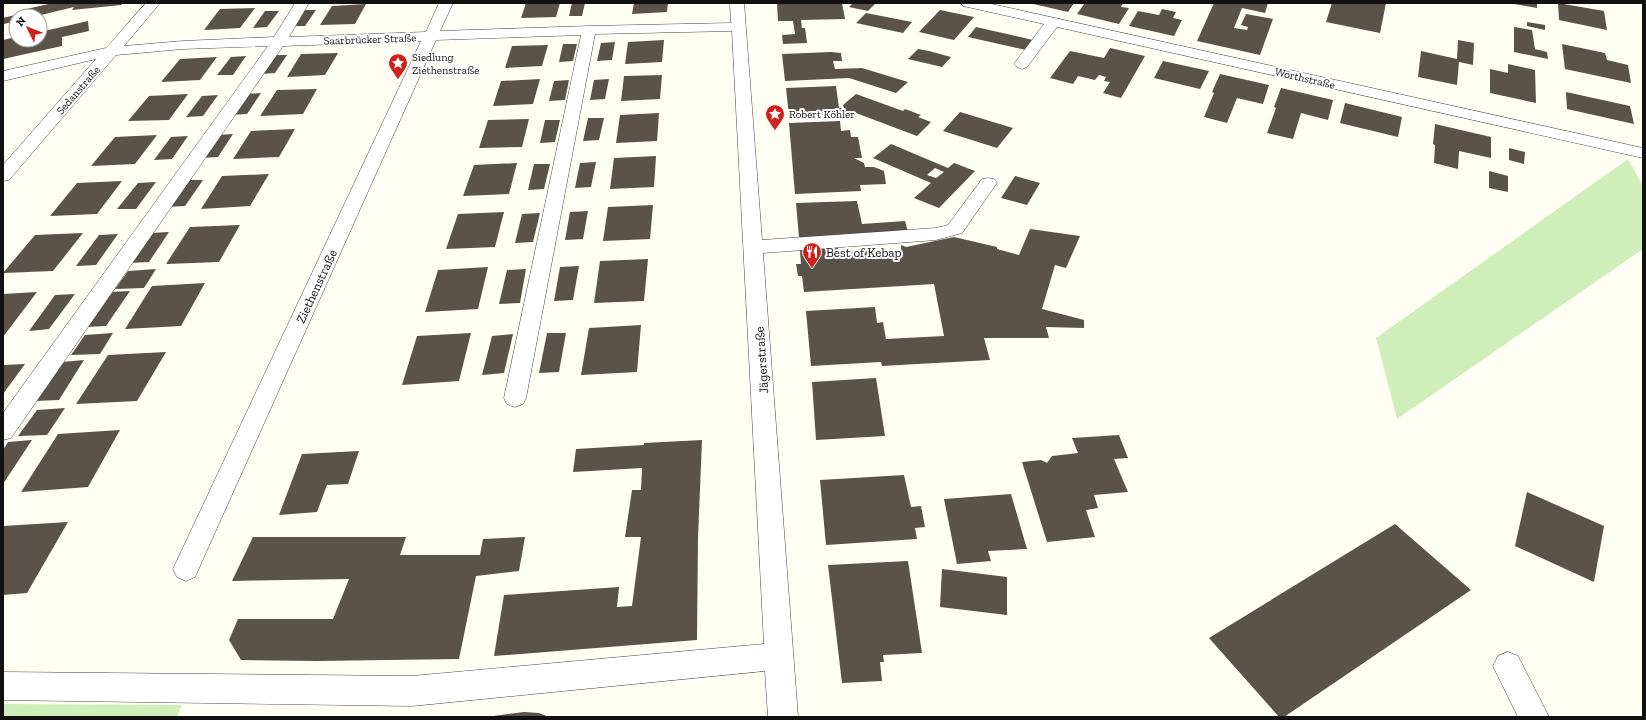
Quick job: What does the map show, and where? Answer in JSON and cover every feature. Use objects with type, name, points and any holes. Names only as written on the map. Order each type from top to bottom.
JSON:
[{"type":"street","name":"Sedanstraße","points":[[3,176],[153,3]]},
{"type":"street","points":[[3,431],[278,41],[302,3]]},
{"type":"street","name":"Ziethenstraße","points":[[186,569],[446,3]]},
{"type":"street","name":"Jägerstraße","points":[[737,3],[783,717]]},
{"type":"street","name":"Wörthstraße","points":[[968,3],[1643,153]]},
{"type":"street","points":[[1022,64],[1052,22]]},
{"type":"street","name":"Saarbrücker Straße","points":[[3,76],[112,51],[183,45],[589,30],[739,27]]},
{"type":"street","points":[[515,398],[589,30]]},
{"type":"street","points":[[753,247],[936,234],[955,229],[988,182]]},
{"type":"street","points":[[3,686],[412,691],[779,656]]},
{"type":"street","points":[[1508,666],[1534,717]]},
{"type":"green space","points":[[1628,159],[1643,186],[1643,249],[1397,419],[1376,338]]},
{"type":"green space","points":[[3,704],[182,705],[177,717],[3,717]]},
{"type":"building","points":[[53,3],[123,3],[121,5],[72,10],[74,7],[48,13],[48,8],[31,8]]},
{"type":"building","points":[[526,3],[560,3],[556,17],[521,18]]},
{"type":"building","points":[[572,3],[585,3],[582,16],[569,16]]},
{"type":"building","points":[[634,3],[668,3],[667,12],[632,14]]},
{"type":"building","points":[[777,3],[842,3],[845,19],[801,20],[802,28],[805,28],[807,43],[783,44],[782,35],[795,34],[793,21],[778,21]]},
{"type":"building","points":[[853,3],[876,3],[868,11],[849,7]]},
{"type":"building","points":[[1029,3],[1074,3],[1068,12]]},
{"type":"building","points":[[1085,3],[1123,3],[1121,7],[1129,8],[1119,24],[1077,14]]},
{"type":"building","points":[[1214,3],[1268,3],[1265,13],[1242,8],[1234,28],[1247,30],[1248,27],[1241,25],[1246,14],[1273,19],[1260,55],[1197,41]]},
{"type":"building","points":[[1332,3],[1386,3],[1380,33],[1326,22]]},
{"type":"building","points":[[1537,3],[1537,8],[1514,4]]},
{"type":"building","points":[[1558,3],[1604,11],[1607,30],[1559,20]]},
{"type":"building","points":[[366,4],[355,24],[320,25],[332,6]]},
{"type":"building","points":[[255,8],[240,28],[204,30],[220,9]]},
{"type":"building","points":[[1162,9],[1176,12],[1173,18],[1182,20],[1174,36],[1129,26],[1138,11],[1159,15]]},
{"type":"building","points":[[302,10],[316,10],[305,26],[291,26]]},
{"type":"building","points":[[940,10],[974,17],[954,40],[919,32]]},
{"type":"building","points":[[265,11],[279,11],[267,27],[253,28]]},
{"type":"building","points":[[866,13],[912,22],[903,33],[856,23]]},
{"type":"building","points":[[8,17],[8,23],[4,24],[3,18]]},
{"type":"building","points":[[88,21],[89,31],[62,37],[62,46],[3,59],[3,40],[8,39],[8,48],[48,48],[48,30]]},
{"type":"building","points":[[1527,22],[1545,25],[1545,30],[1527,26]]},
{"type":"building","points":[[976,27],[1033,40],[1026,50],[968,37]]},
{"type":"building","points":[[1514,27],[1532,30],[1535,49],[1547,52],[1548,59],[1514,52]]},
{"type":"building","points":[[664,40],[662,62],[625,64],[628,42]]},
{"type":"building","points":[[1458,40],[1474,43],[1473,65],[1459,62],[1457,85],[1418,77],[1421,51],[1457,59]]},
{"type":"building","points":[[615,42],[612,60],[597,61],[601,43]]},
{"type":"building","points":[[563,44],[577,44],[573,61],[559,62]]},
{"type":"building","points":[[1562,44],[1605,53],[1607,60],[1628,65],[1631,83],[1565,69]]},
{"type":"building","points":[[548,45],[542,66],[505,68],[512,46]]},
{"type":"building","points":[[1110,48],[1145,56],[1121,98],[1103,93],[1110,82],[1104,81],[1106,77],[1099,75],[1095,80],[1078,76],[1073,84],[1050,78],[1070,51],[1104,58]]},
{"type":"building","points":[[918,49],[951,57],[942,67],[908,59]]},
{"type":"building","points":[[338,53],[325,75],[287,77],[301,54]]},
{"type":"building","points":[[841,53],[842,61],[833,61],[835,69],[862,68],[908,82],[896,93],[849,78],[785,81],[782,54]]},
{"type":"building","points":[[271,55],[287,55],[275,73],[259,74]]},
{"type":"building","points":[[246,56],[233,75],[217,75],[231,57]]},
{"type":"building","points":[[217,57],[200,80],[161,82],[180,59]]},
{"type":"building","points":[[1163,61],[1209,71],[1200,89],[1154,78]]},
{"type":"building","points":[[1508,64],[1535,70],[1536,103],[1490,93],[1490,69],[1508,73]]},
{"type":"building","points":[[1220,74],[1269,85],[1263,104],[1237,98],[1227,123],[1204,117],[1214,93],[1212,92]]},
{"type":"building","points":[[662,75],[660,99],[621,101],[624,76]]},
{"type":"building","points":[[540,79],[533,104],[493,106],[501,81]]},
{"type":"building","points":[[609,79],[605,99],[590,100],[594,80]]},
{"type":"building","points":[[569,80],[565,100],[549,101],[554,81]]},
{"type":"building","points":[[836,86],[839,108],[844,108],[843,105],[856,94],[903,111],[905,109],[921,115],[918,117],[931,122],[917,136],[856,113],[789,116],[786,88]]},
{"type":"building","points":[[1281,88],[1333,100],[1328,120],[1301,113],[1293,139],[1267,133]]},
{"type":"building","points":[[317,89],[303,114],[260,116],[277,90]]},
{"type":"building","points":[[1566,92],[1630,106],[1634,124],[1567,109]]},
{"type":"building","points":[[261,93],[247,114],[230,115],[244,94]]},
{"type":"building","points":[[188,94],[169,120],[128,121],[149,96]]},
{"type":"building","points":[[218,95],[203,116],[186,117],[202,96]]},
{"type":"building","points":[[1345,103],[1402,117],[1398,137],[1340,123]]},
{"type":"building","points":[[960,112],[1013,128],[997,148],[943,131]]},
{"type":"building","points":[[659,113],[657,141],[616,143],[620,115]]},
{"type":"building","points":[[588,118],[604,118],[599,140],[583,141]]},
{"type":"building","points":[[529,119],[522,147],[479,148],[488,120]]},
{"type":"building","points":[[545,120],[560,120],[555,142],[540,143]]},
{"type":"building","points":[[840,121],[841,131],[850,130],[851,137],[858,137],[862,158],[854,158],[864,163],[865,167],[874,167],[884,171],[886,184],[860,185],[861,191],[795,194],[789,123]]},
{"type":"building","points":[[1435,124],[1491,137],[1491,158],[1459,151],[1458,169],[1434,163],[1435,145],[1433,144]]},
{"type":"building","points":[[295,129],[279,157],[233,159],[251,131]]},
{"type":"building","points":[[233,134],[218,157],[201,158],[217,135]]},
{"type":"building","points":[[157,135],[135,164],[91,166],[115,137]]},
{"type":"building","points":[[188,136],[172,159],[154,160],[171,137]]},
{"type":"building","points":[[891,144],[948,168],[954,163],[975,171],[939,208],[914,198],[931,183],[873,158]],"holes":[[[935,168],[944,172],[936,178],[927,175]]]},
{"type":"building","points":[[1509,148],[1525,152],[1524,164],[1509,160]]},
{"type":"building","points":[[656,156],[654,187],[610,189],[614,158]]},
{"type":"building","points":[[596,162],[591,187],[575,188],[580,163]]},
{"type":"building","points":[[517,163],[509,194],[463,196],[474,165]]},
{"type":"building","points":[[534,164],[550,164],[544,189],[528,190]]},
{"type":"building","points":[[1489,171],[1508,176],[1508,192],[1489,188]]},
{"type":"building","points":[[269,174],[250,206],[201,209],[222,176]]},
{"type":"building","points":[[1015,176],[1040,183],[1027,205],[1001,198]]},
{"type":"building","points":[[186,180],[203,180],[185,206],[167,207]]},
{"type":"building","points":[[122,181],[97,214],[50,216],[77,183]]},
{"type":"building","points":[[156,182],[136,209],[117,209],[138,183]]},
{"type":"building","points":[[857,201],[862,224],[905,221],[908,232],[799,238],[796,203]]},
{"type":"building","points":[[653,205],[650,239],[603,241],[608,207]]},
{"type":"building","points":[[588,211],[583,239],[565,240],[570,212]]},
{"type":"building","points":[[504,212],[495,247],[446,249],[458,214]]},
{"type":"building","points":[[540,213],[533,242],[515,243],[522,214]]},
{"type":"building","points":[[240,225],[219,262],[166,264],[190,227]]},
{"type":"building","points":[[1030,229],[1080,236],[1066,268],[1055,265],[1042,309],[1084,320],[1084,328],[1046,327],[1049,338],[984,338],[990,360],[882,366],[881,362],[811,366],[806,311],[875,307],[877,323],[883,322],[886,339],[944,336],[934,284],[804,292],[802,276],[798,276],[796,264],[801,264],[800,250],[838,248],[839,252],[901,250],[901,245],[906,247],[954,237],[997,247],[997,249],[1019,255]]},
{"type":"building","points":[[169,232],[149,262],[129,263],[150,233]]},
{"type":"building","points":[[83,233],[53,271],[3,273],[35,235]]},
{"type":"building","points":[[118,234],[96,265],[76,266],[99,235]]},
{"type":"building","points":[[648,259],[644,301],[594,303],[600,261]]},
{"type":"building","points":[[579,266],[573,300],[554,301],[560,267]]},
{"type":"building","points":[[488,267],[478,309],[425,312],[438,270]]},
{"type":"building","points":[[156,269],[144,288],[115,289],[128,271]]},
{"type":"building","points":[[526,269],[520,303],[499,304],[507,270]]},
{"type":"building","points":[[205,283],[181,326],[125,329],[152,286]]},
{"type":"building","points":[[130,291],[106,326],[86,327],[110,292]]},
{"type":"building","points":[[37,292],[3,337],[3,294]]},
{"type":"building","points":[[75,294],[49,329],[29,331],[55,295]]},
{"type":"building","points":[[641,325],[637,372],[581,375],[589,328]]},
{"type":"building","points":[[113,333],[100,354],[71,355],[85,335]]},
{"type":"building","points":[[471,333],[459,381],[402,385],[417,336]]},
{"type":"building","points":[[547,333],[566,333],[559,372],[539,373]]},
{"type":"building","points":[[513,334],[504,373],[482,375],[492,336]]},
{"type":"building","points":[[166,352],[137,401],[76,404],[108,355]]},
{"type":"building","points":[[84,360],[59,400],[35,401],[62,362]]},
{"type":"building","points":[[25,364],[3,394],[3,365]]},
{"type":"building","points":[[876,378],[885,436],[816,440],[812,382]]},
{"type":"building","points":[[65,408],[47,435],[18,436],[37,410]]},
{"type":"building","points":[[120,430],[88,487],[21,492],[58,434]]},
{"type":"building","points":[[1119,435],[1128,458],[1114,459],[1128,492],[1094,495],[1098,508],[1086,510],[1095,537],[1047,542],[1022,462],[1041,460],[1047,463],[1052,456],[1078,453],[1072,438]]},
{"type":"building","points":[[32,440],[3,484],[3,450],[8,442]]},
{"type":"building","points":[[702,440],[698,538],[697,640],[494,656],[504,595],[619,587],[617,607],[632,606],[641,537],[625,537],[632,490],[641,490],[642,468],[573,472],[576,449]]},
{"type":"building","points":[[359,451],[348,484],[327,485],[317,512],[279,515],[302,454]]},
{"type":"building","points":[[904,475],[911,507],[921,506],[925,527],[915,528],[917,539],[826,545],[820,480]]},
{"type":"building","points":[[1527,492],[1604,526],[1594,582],[1515,546]]},
{"type":"building","points":[[1011,494],[1027,549],[988,551],[991,561],[957,564],[944,499]]},
{"type":"building","points":[[68,522],[27,593],[3,595],[3,526]]},
{"type":"building","points":[[1395,524],[1471,590],[1284,717],[1279,717],[1209,638]]},
{"type":"building","points":[[253,537],[406,537],[400,555],[480,555],[483,539],[525,537],[519,571],[476,576],[459,659],[317,661],[241,660],[229,640],[238,619],[333,619],[349,579],[232,581]]},
{"type":"building","points":[[908,561],[922,653],[883,655],[884,662],[880,662],[882,681],[842,683],[828,565]]},
{"type":"building","points":[[942,569],[1007,577],[1007,615],[940,607]]},
{"type":"building","points":[[524,712],[539,713],[549,717],[486,717]]},
{"type":"place","name":"Siedlung Ziethenstraße","points":[[398,80]]},
{"type":"place","name":"Robert Köhler","points":[[775,131]]},
{"type":"place","name":"Best of Kebap","points":[[812,269]]}]
